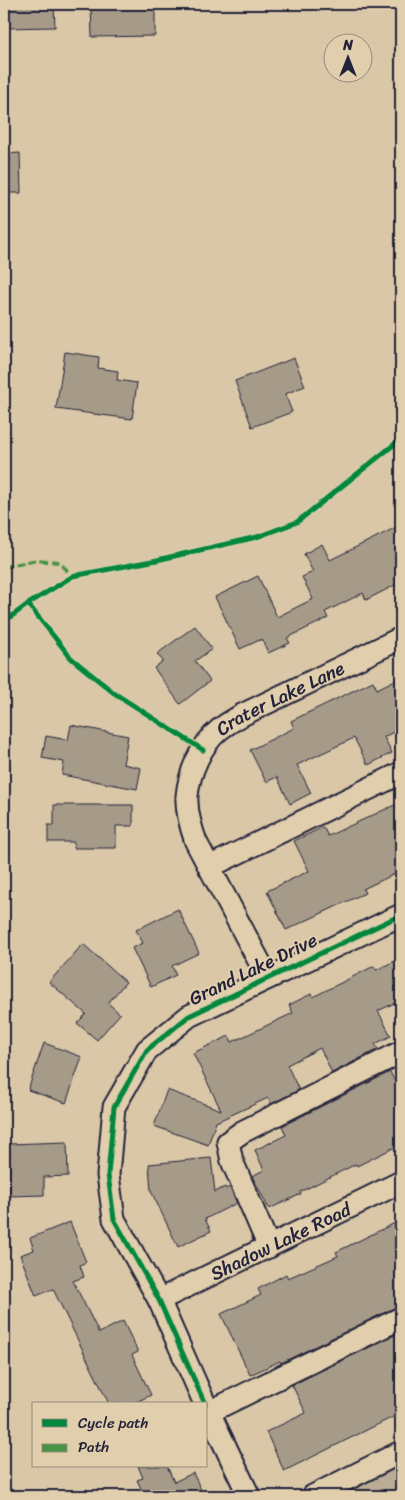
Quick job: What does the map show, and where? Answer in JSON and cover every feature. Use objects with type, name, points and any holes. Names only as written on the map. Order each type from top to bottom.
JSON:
[{"type":"street","name":"Crater Lake Lane","points":[[268,978],[196,842],[189,822],[187,797],[191,775],[203,750],[218,730],[242,715],[401,638]]},
{"type":"street","points":[[209,867],[401,773]]},
{"type":"street","name":"Grand Lake Drive","points":[[205,1402],[159,1300],[114,1219],[108,1175],[114,1106],[147,1050],[189,1016],[401,915]]},
{"type":"street","points":[[269,1247],[232,1161],[228,1142],[242,1132],[401,1052]]},
{"type":"street","name":"Shadow Lake Road","points":[[159,1300],[401,1182]]},
{"type":"street","points":[[208,1407],[401,1318]]},
{"type":"street","name":"Grand Lake Drive","points":[[208,1409],[249,1496]]},
{"type":"street","points":[[313,1496],[401,1452]]},
{"type":"shaded area","points":[[401,1466],[401,1496],[341,1496]]},
{"type":"building","points":[[4,4],[54,4],[55,27],[4,28]]},
{"type":"building","points":[[91,4],[155,4],[155,36],[92,37]]},
{"type":"building","points":[[20,153],[21,193],[4,193],[4,154]]},
{"type":"building","points":[[65,352],[99,357],[98,368],[118,371],[117,380],[137,383],[132,419],[56,409]]},
{"type":"building","points":[[294,358],[305,386],[285,394],[292,412],[252,427],[235,381]]},
{"type":"building","points":[[401,525],[401,582],[366,600],[363,593],[325,612],[328,618],[287,638],[290,643],[268,653],[262,639],[240,649],[215,597],[258,576],[277,617],[313,599],[302,577],[313,572],[304,554],[322,544],[330,560]]},
{"type":"building","points":[[195,626],[212,649],[195,661],[210,681],[180,704],[154,668],[163,661],[157,654]]},
{"type":"building","points":[[401,677],[401,728],[384,737],[392,753],[368,765],[354,738],[297,765],[311,793],[290,804],[277,777],[266,782],[250,750],[294,728],[291,721],[373,681],[377,689]]},
{"type":"building","points":[[71,725],[128,736],[123,764],[141,768],[137,789],[62,775],[64,762],[42,758],[46,736],[68,740]]},
{"type":"building","points":[[401,802],[401,871],[363,889],[365,893],[286,930],[267,891],[309,871],[294,841],[323,827],[328,836]]},
{"type":"building","points":[[54,805],[133,805],[133,826],[116,826],[116,848],[74,848],[74,842],[48,842],[48,825],[54,825]]},
{"type":"building","points":[[178,909],[199,953],[172,966],[176,975],[151,987],[132,948],[143,943],[136,930]]},
{"type":"building","points":[[83,944],[126,982],[108,1003],[120,1014],[97,1040],[77,1023],[86,1014],[49,982]]},
{"type":"building","points":[[401,958],[401,1000],[378,1011],[391,1036],[375,1044],[378,1049],[332,1073],[320,1048],[287,1065],[299,1090],[271,1104],[268,1098],[216,1122],[208,1145],[154,1126],[167,1090],[221,1110],[193,1053],[229,1036],[232,1042],[293,1013],[289,1005],[311,994],[313,997],[374,966],[376,970]]},
{"type":"building","points":[[44,1043],[82,1057],[66,1103],[28,1090]]},
{"type":"building","points":[[390,1072],[401,1093],[401,1144],[357,1166],[356,1164],[269,1209],[252,1176],[264,1170],[255,1150],[286,1135],[282,1126]]},
{"type":"building","points":[[67,1142],[68,1176],[44,1177],[44,1195],[10,1196],[8,1144]]},
{"type":"building","points":[[211,1158],[215,1192],[225,1187],[226,1189],[230,1187],[237,1203],[205,1219],[211,1231],[178,1247],[151,1191],[149,1164]]},
{"type":"building","points":[[401,1220],[401,1306],[281,1363],[280,1361],[250,1375],[221,1314],[261,1295],[258,1289],[286,1274],[288,1278],[338,1256],[336,1252]]},
{"type":"building","points":[[70,1222],[86,1262],[80,1265],[84,1277],[73,1281],[99,1333],[123,1321],[138,1352],[132,1355],[151,1395],[136,1402],[108,1402],[53,1289],[36,1296],[20,1255],[34,1250],[30,1238]]},
{"type":"building","points":[[401,1332],[401,1413],[284,1471],[266,1432],[306,1413],[292,1385]]},
{"type":"building","points":[[139,1468],[168,1468],[174,1482],[193,1473],[204,1496],[142,1496],[144,1495],[137,1480],[143,1478]]},
{"type":"marked path","points":[[4,567],[37,560],[58,562],[73,576]]},
{"type":"cycle path","points":[[4,622],[28,604],[73,576],[157,560],[257,537],[297,522],[401,439]]},
{"type":"cycle path","points":[[28,604],[71,658],[114,693],[203,750]]},
{"type":"cycle path","points":[[204,1402],[159,1300],[114,1219],[108,1175],[114,1107],[147,1050],[189,1016],[401,915]]}]
